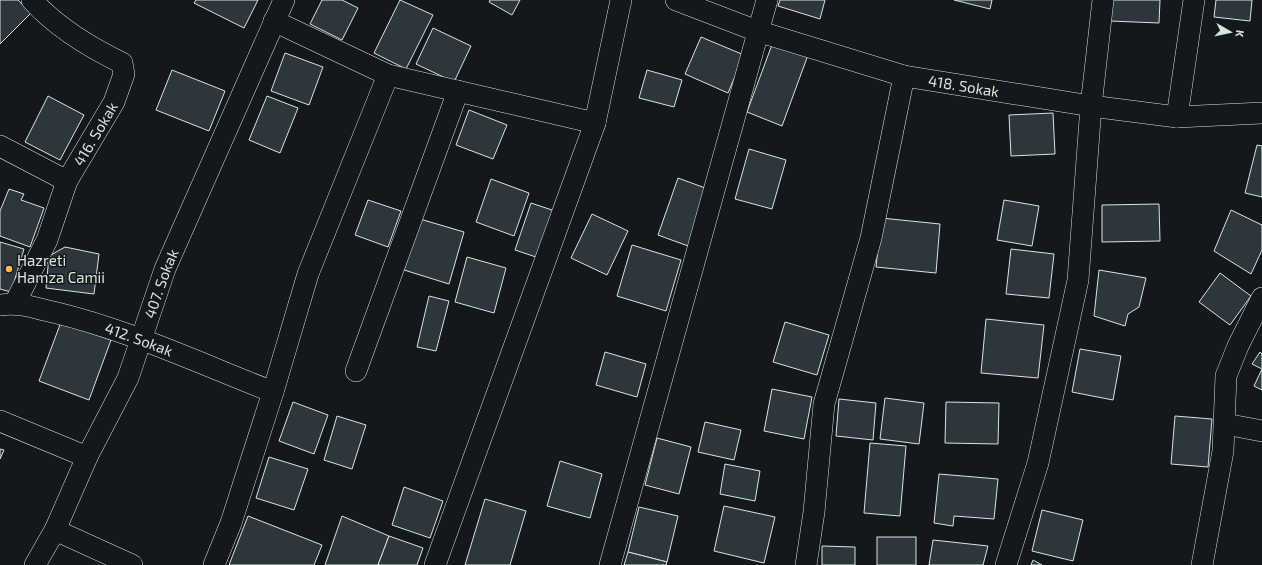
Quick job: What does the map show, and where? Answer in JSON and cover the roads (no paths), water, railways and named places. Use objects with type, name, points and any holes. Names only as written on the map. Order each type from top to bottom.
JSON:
[{"type":"street","name":"416. Sokak","points":[[7,304],[47,240],[67,181],[114,102],[124,74],[122,63],[87,46],[45,15],[32,0]]},
{"type":"street","name":"407. Sokak","points":[[34,565],[55,530],[87,457],[128,378],[165,269],[284,0]]},
{"type":"street","points":[[435,565],[594,123],[621,0]]},
{"type":"street","name":"418. Sokak","points":[[676,0],[757,31],[904,76],[1091,106],[1177,117],[1262,113]]},
{"type":"street","points":[[610,565],[757,31],[767,0]]},
{"type":"street","points":[[1006,565],[1038,463],[1078,280],[1091,106],[1103,0]]},
{"type":"street","points":[[1177,117],[1194,0]]},
{"type":"street","points":[[274,21],[388,75],[594,123]]},
{"type":"street","points":[[214,565],[231,523],[273,392],[308,274],[388,75]]},
{"type":"street","points":[[806,565],[814,512],[824,404],[871,238],[904,76]]},
{"type":"street","points":[[356,371],[458,91]]},
{"type":"street","points":[[0,146],[67,181]]},
{"type":"street","points":[[1202,565],[1223,451],[1226,376],[1238,346],[1262,298]]},
{"type":"street","name":"412. Sokak","points":[[7,304],[82,319],[141,339],[273,392]]},
{"type":"street","points":[[0,421],[87,457]]},
{"type":"street","points":[[1225,424],[1262,431]]},
{"type":"street","points":[[55,530],[132,565]]},
{"type":"place","name":"Hazreti Hamza Camii","points":[[9,269]]}]
